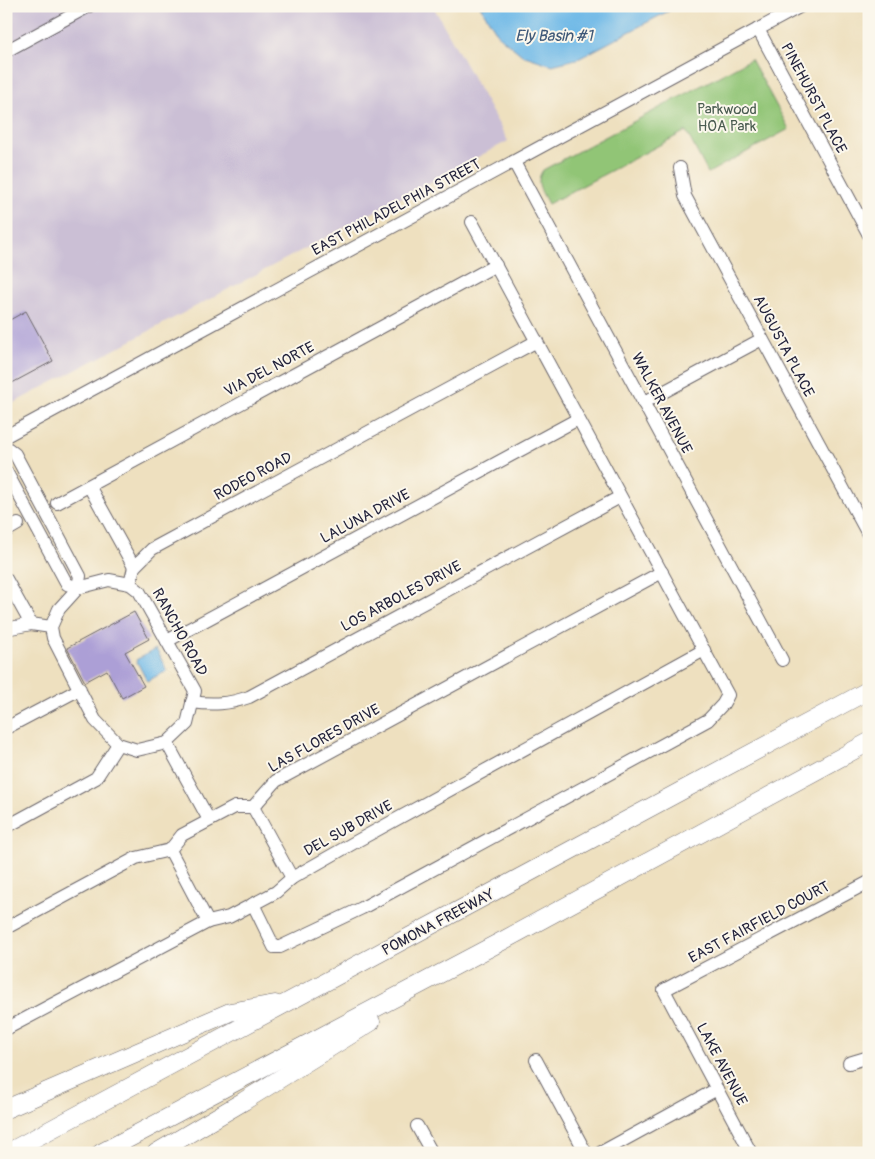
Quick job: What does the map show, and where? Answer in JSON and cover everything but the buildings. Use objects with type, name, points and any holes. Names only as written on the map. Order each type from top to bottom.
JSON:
[{"type":"highway","name":"POMONA FREEWAY","points":[[7,1153],[869,690]]},
{"type":"highway","points":[[101,1153],[504,940],[869,742]]},
{"type":"highway","points":[[156,1153],[504,940]]},
{"type":"highway","points":[[6,1109],[230,1012],[291,1002]]},
{"type":"street","points":[[6,51],[89,6]]},
{"type":"street","name":"EAST PHILADELPHIA STREET","points":[[6,436],[801,6]]},
{"type":"street","name":"PINEHURST PLACE","points":[[758,29],[869,235]]},
{"type":"street","name":"WALKER AVENUE","points":[[514,162],[782,660]]},
{"type":"street","name":"AUGUSTA PLACE","points":[[680,168],[685,196],[762,339],[864,514],[869,536]]},
{"type":"street","points":[[252,904],[274,947],[280,948],[362,908],[708,720],[723,704],[728,695],[472,222]]},
{"type":"street","name":"VIA DEL NORTE","points":[[57,503],[496,265]]},
{"type":"street","points":[[643,403],[762,339]]},
{"type":"street","name":"RODEO ROAD","points":[[134,567],[152,549],[537,341]]},
{"type":"street","name":"LALUNA DRIVE","points":[[168,641],[578,419]]},
{"type":"street","points":[[6,447],[15,454],[80,576],[78,588],[59,610],[51,628],[53,638],[95,720],[118,744],[137,750],[167,743],[209,820]]},
{"type":"street","points":[[6,471],[67,584],[78,588],[109,580],[130,584],[134,567],[88,486]]},
{"type":"street","name":"LOS ARBOLES DRIVE","points":[[192,702],[211,705],[231,703],[249,697],[620,497]]},
{"type":"street","name":"LAS FLORES DRIVE","points":[[252,806],[276,781],[662,572]]},
{"type":"street","points":[[6,579],[31,624]]},
{"type":"street","name":"RANCHO ROAD","points":[[130,584],[139,591],[195,692],[187,724],[167,743]]},
{"type":"street","points":[[6,629],[31,624],[51,628]]},
{"type":"street","name":"DEL SUB DRIVE","points":[[6,1029],[208,922],[229,917],[276,892],[292,878],[704,650]]},
{"type":"street","points":[[6,728],[80,689]]},
{"type":"street","points":[[6,827],[96,778],[118,744]]},
{"type":"street","points":[[6,928],[136,858],[170,850],[182,834],[235,807],[252,806],[292,878]]},
{"type":"street","points":[[170,850],[208,922]]},
{"type":"street","name":"EAST FAIRFIELD COURT","points":[[664,990],[869,882]]},
{"type":"street","name":"LAKE AVENUE","points":[[664,990],[751,1153]]},
{"type":"street","points":[[849,1062],[869,1056]]},
{"type":"street","points":[[536,1060],[586,1153]]},
{"type":"street","points":[[600,1153],[717,1089]]},
{"type":"street","points":[[417,1126],[432,1153]]},
{"type":"shaded area","points":[[6,6],[433,6],[508,141],[6,407]]},
{"type":"green space","name":"Parkwood HOA Park","points":[[751,59],[789,129],[708,173],[686,131],[548,204],[539,183],[543,170]]},
{"type":"water","name":"Ely Basin #1","points":[[480,6],[678,6],[580,58],[552,65],[522,55],[499,36]]},
{"type":"water","points":[[156,649],[167,671],[147,681],[136,660]]}]
